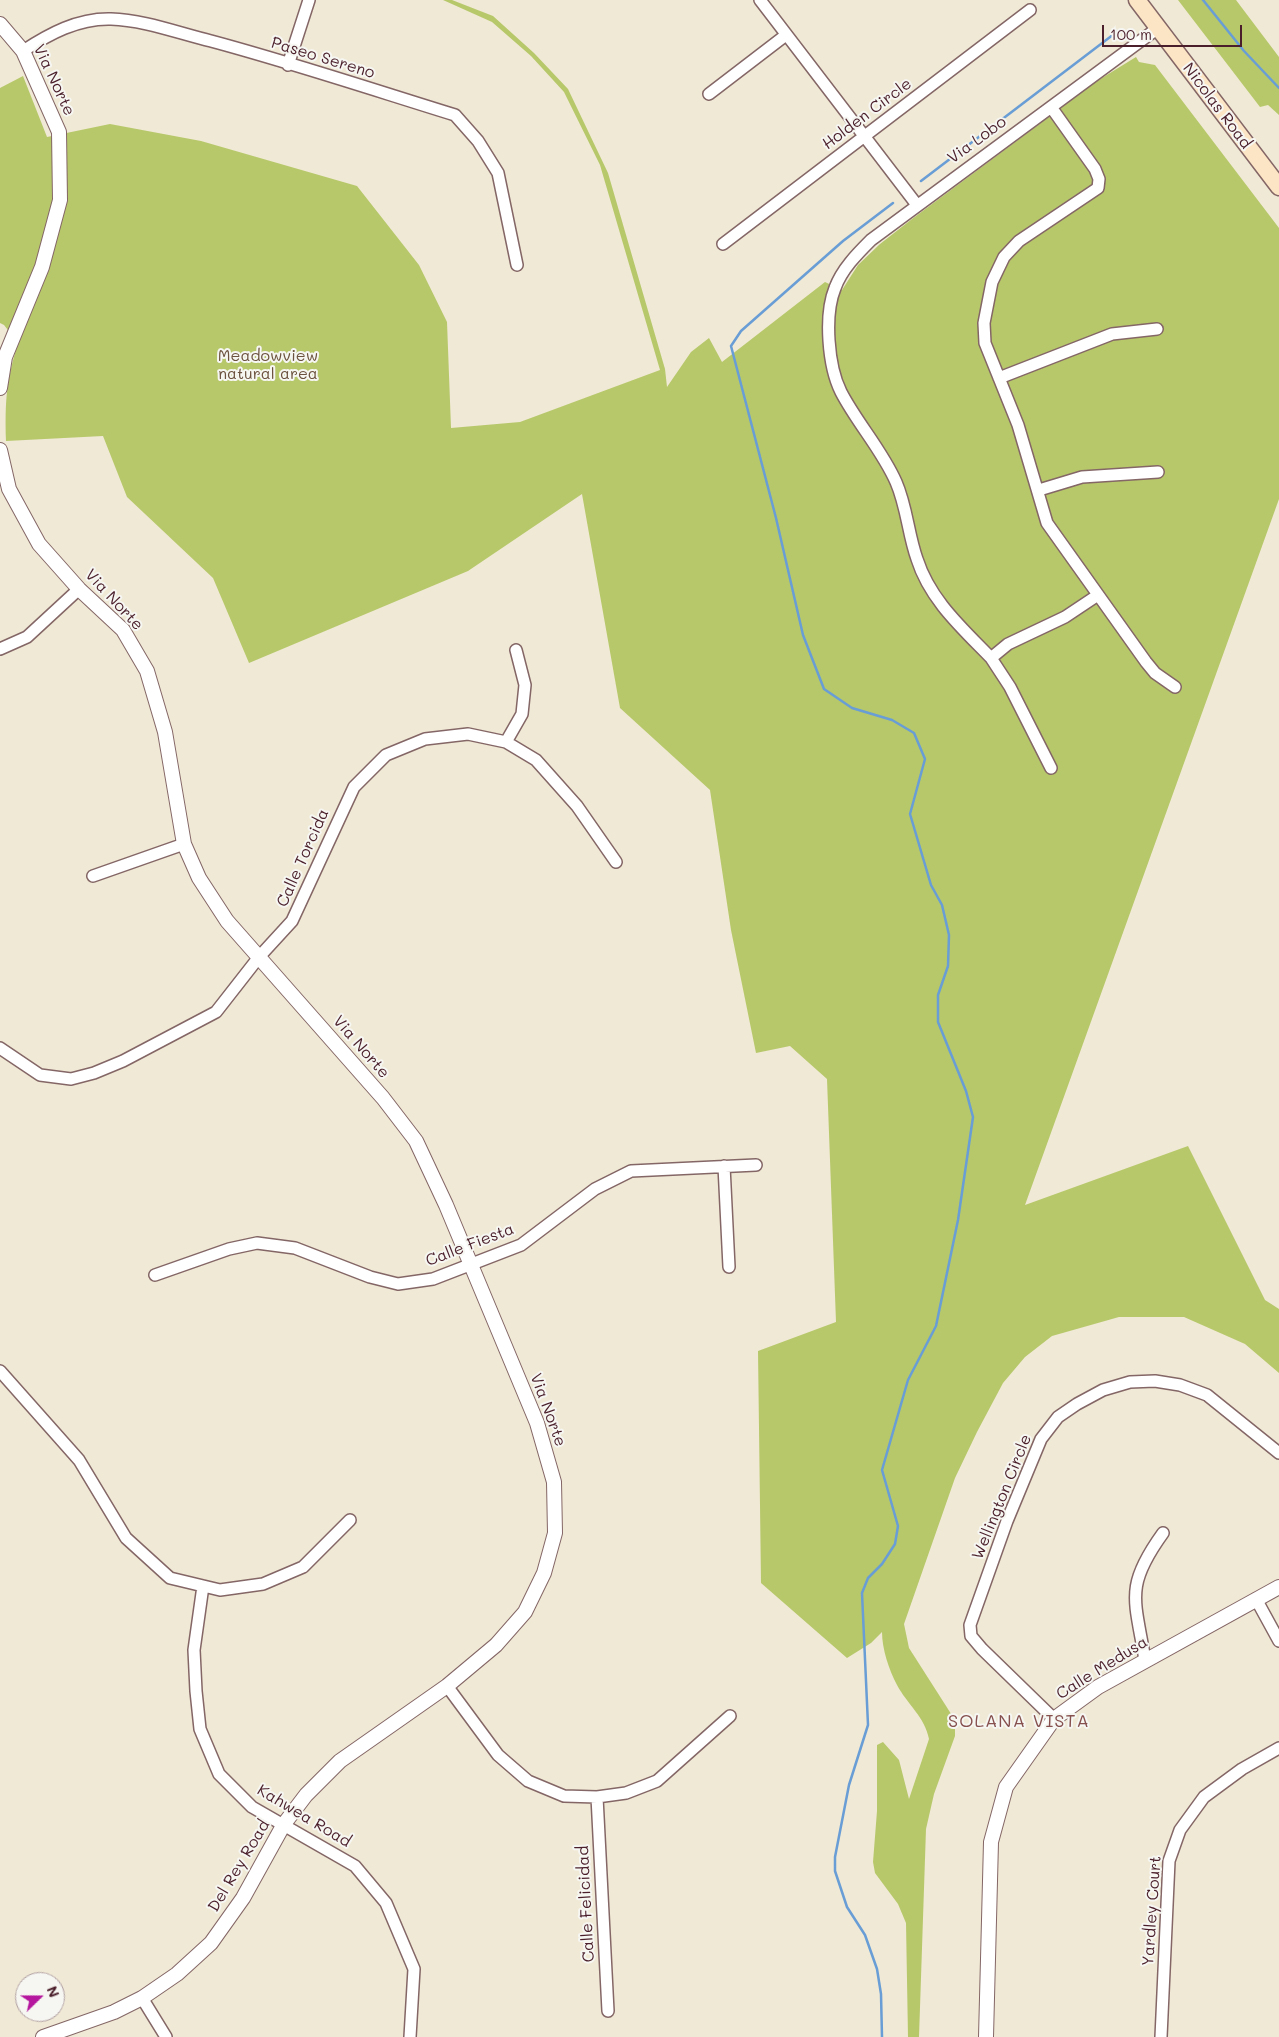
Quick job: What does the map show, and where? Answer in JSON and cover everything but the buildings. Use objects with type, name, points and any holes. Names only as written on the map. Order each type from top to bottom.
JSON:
[{"type":"main road","name":"Nicolas Road","points":[[1137,0],[1279,187]]},
{"type":"street","points":[[288,64],[309,0]]},
{"type":"street","points":[[760,0],[917,204]]},
{"type":"street","name":"Holden Circle","points":[[723,244],[1030,10]]},
{"type":"street","name":"Paseo Sereno","points":[[22,51],[51,32],[78,24],[109,19],[138,22],[288,64],[455,115],[478,141],[498,173],[517,266]]},
{"type":"street","name":"Via Norte","points":[[0,24],[22,51],[59,132],[60,200],[42,266],[5,357],[0,388]]},
{"type":"street","name":"Via Lobo","points":[[991,658],[938,602],[926,583],[916,558],[897,484],[885,460],[841,391],[832,367],[829,345],[833,294],[843,273],[871,240],[917,204],[1158,28]]},
{"type":"street","points":[[710,94],[786,35]]},
{"type":"street","points":[[1051,107],[1095,169],[1099,179],[1098,188],[1020,241],[1004,257],[992,282],[984,323],[986,343],[1018,425],[1047,523],[1155,673],[1175,687]]},
{"type":"street","points":[[999,378],[1112,334],[1157,329]]},
{"type":"street","name":"Via Norte","points":[[0,450],[9,488],[39,544],[79,589],[123,630],[147,670],[165,732],[184,844],[199,878],[227,921],[384,1098],[416,1141],[446,1205],[537,1423],[554,1482],[555,1533],[544,1573],[525,1612],[496,1645],[447,1686]]},
{"type":"street","points":[[1038,490],[1082,477],[1158,472]]},
{"type":"street","points":[[0,649],[27,638],[79,589]]},
{"type":"street","points":[[1050,768],[1010,686],[991,658],[1008,644],[1065,617],[1098,595]]},
{"type":"street","points":[[506,742],[522,714],[525,685],[516,650]]},
{"type":"street","name":"Calle Torcida","points":[[0,1048],[40,1075],[71,1079],[94,1073],[178,1034],[216,1012],[259,957],[292,921],[314,876],[331,832],[354,786],[386,755],[425,739],[468,734],[506,742],[536,760],[577,806],[616,862]]},
{"type":"street","points":[[93,876],[184,844]]},
{"type":"street","name":"Calle Fiesta","points":[[156,1275],[228,1249],[257,1243],[295,1248],[370,1277],[398,1284],[433,1279],[521,1246],[595,1189],[631,1171],[756,1164]]},
{"type":"street","points":[[724,1166],[729,1267]]},
{"type":"street","points":[[0,1371],[79,1460],[126,1538],[170,1578],[220,1590],[263,1584],[303,1567],[350,1520]]},
{"type":"street","name":"Wellington Circle","points":[[1054,1719],[982,1649],[971,1636],[970,1625],[1028,1467],[1041,1439],[1058,1417],[1103,1390],[1130,1382],[1155,1381],[1180,1385],[1207,1396],[1279,1453]]},
{"type":"street","points":[[1145,1660],[1134,1610],[1135,1590],[1140,1570],[1163,1533]]},
{"type":"street","name":"Kahwea Road","points":[[203,1586],[194,1650],[200,1729],[219,1774],[252,1807],[355,1866],[386,1903],[414,1969],[410,2037]]},
{"type":"street","name":"Calle Medusa","points":[[986,2037],[991,1842],[1006,1787],[1054,1719],[1098,1687],[1279,1587]]},
{"type":"street","points":[[1256,1599],[1279,1641]]},
{"type":"street","points":[[447,1686],[498,1755],[528,1781],[564,1796],[597,1797],[626,1793],[657,1781],[730,1716]]},
{"type":"street","name":"Del Rey Road","points":[[44,2037],[114,2012],[142,1998],[177,1974],[211,1943],[243,1898],[284,1824],[306,1796],[340,1761],[447,1686]]},
{"type":"street","name":"Yardley Court","points":[[1161,2037],[1169,1861],[1180,1830],[1204,1797],[1242,1769],[1279,1748]]},
{"type":"street","name":"Calle Felicidad","points":[[597,1797],[608,2011]]},
{"type":"street","points":[[142,1998],[166,2037]]},
{"type":"green space","name":"Meadowview natural area","points":[[443,0],[452,0],[493,16],[534,53],[568,89],[608,173],[665,369],[667,387],[691,352],[709,338],[722,362],[825,282],[842,290],[858,265],[880,244],[1097,81],[1136,57],[1139,62],[1155,65],[1279,228],[1279,499],[1025,1205],[1188,1146],[1265,1300],[1279,1309],[1279,1373],[1245,1344],[1184,1317],[1119,1317],[1052,1336],[1025,1357],[1003,1383],[955,1478],[904,1624],[909,1648],[955,1720],[955,1736],[934,1794],[926,1829],[919,2037],[908,2037],[906,1923],[898,1904],[875,1873],[873,1862],[877,1811],[877,1745],[883,1742],[899,1760],[909,1799],[929,1739],[927,1731],[920,1717],[901,1692],[894,1679],[885,1652],[882,1632],[871,1643],[847,1658],[761,1583],[758,1351],[836,1322],[827,1079],[790,1046],[756,1053],[731,930],[710,790],[620,708],[582,494],[468,571],[249,663],[213,578],[127,497],[103,436],[6,441],[7,392],[18,343],[4,325],[0,323],[0,88],[23,76],[47,137],[110,124],[201,141],[357,186],[419,265],[447,322],[451,428],[520,422],[660,370],[600,165],[564,92],[531,56],[492,22]]},
{"type":"green space","points":[[1178,0],[1236,0],[1279,57],[1279,115],[1268,105],[1260,107]]},
{"type":"waterway","points":[[1203,0],[1244,51],[1279,88]]},
{"type":"waterway","points":[[921,181],[1118,31]]},
{"type":"waterway","points":[[882,2037],[881,1994],[877,1969],[865,1935],[847,1907],[835,1871],[835,1857],[849,1785],[868,1725],[862,1593],[868,1578],[882,1564],[895,1544],[898,1526],[882,1470],[908,1380],[936,1326],[958,1220],[973,1117],[966,1091],[938,1022],[938,995],[948,966],[949,935],[942,905],[931,885],[910,814],[925,759],[914,733],[892,720],[852,708],[824,689],[803,635],[776,518],[731,346],[741,331],[843,241],[893,203]]},
{"type":"district","name":"SOLANA VISTA","points":[[1019,1721]]}]
